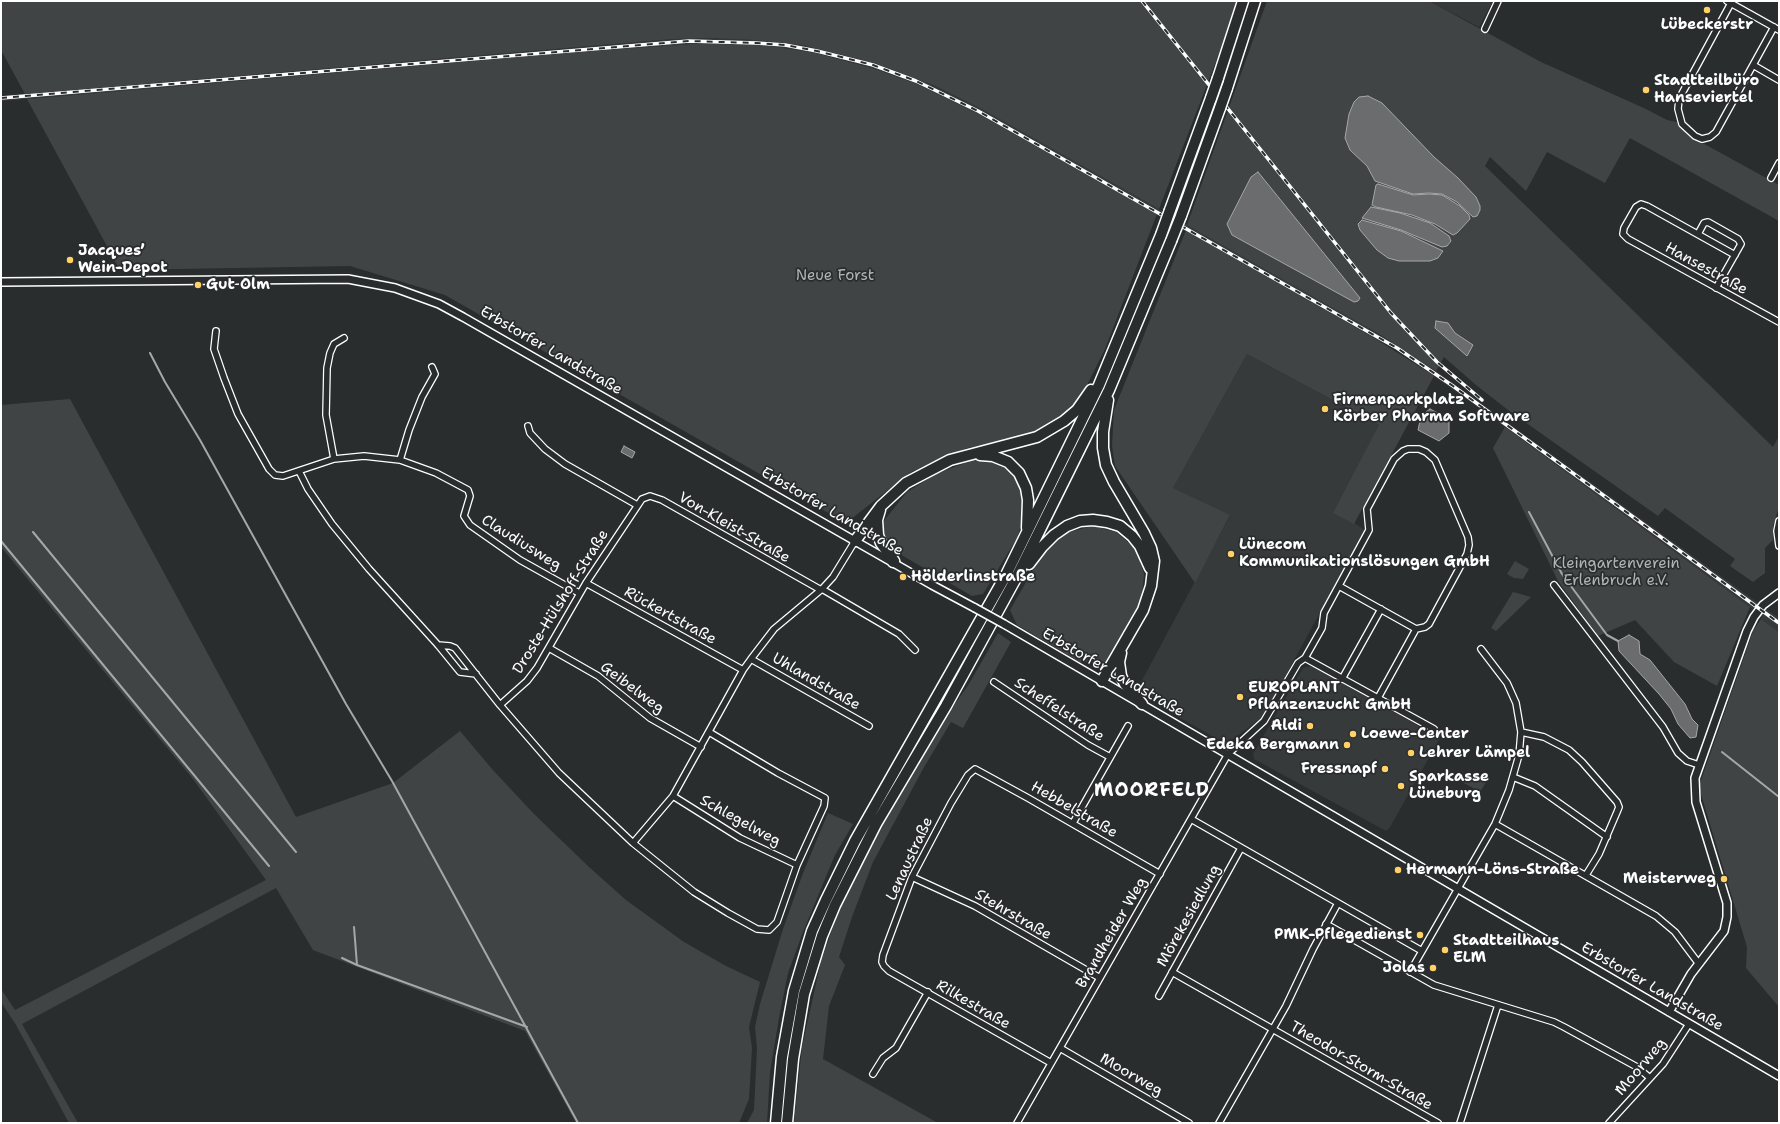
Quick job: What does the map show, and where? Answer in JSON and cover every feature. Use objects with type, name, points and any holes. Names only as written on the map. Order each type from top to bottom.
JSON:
[{"type":"highway","points":[[776,1123],[780,1073],[788,1020],[798,976],[812,931],[855,841],[1006,575],[1099,385],[1161,236],[1218,78],[1243,1]]},
{"type":"highway","points":[[787,1123],[792,1067],[804,994],[822,936],[835,905],[876,824],[946,706],[1016,580],[1109,390],[1181,216],[1220,108],[1255,1]]},
{"type":"highway","points":[[855,541],[881,506],[906,483],[921,474],[950,460],[1037,437],[1064,421],[1077,410],[1087,397],[1113,352]]},
{"type":"highway","points":[[1102,681],[1137,623],[1148,599],[1154,561],[1151,548],[1144,533],[1114,482],[1106,465],[1103,448],[1103,432],[1109,390]]},
{"type":"highway","points":[[970,454],[994,456],[1008,462],[1019,473],[1026,488],[1028,500],[1026,534]]},
{"type":"highway","points":[[881,506],[877,520],[878,535],[881,544],[894,561],[893,562]]},
{"type":"highway","points":[[1016,580],[1018,580],[1042,547],[1054,535],[1067,526],[1080,521],[1093,520],[1113,524],[1132,536],[1147,559],[1152,574]]},
{"type":"highway","points":[[1122,649],[1119,662],[1121,676],[1125,684],[1142,704]]},
{"type":"street","points":[[1485,29],[1498,1]]},
{"type":"street","points":[[1729,2],[1776,28],[1753,65],[1716,132],[1710,137],[1702,139],[1687,131],[1680,118],[1678,109],[1679,99],[1729,2]]},
{"type":"street","points":[[1753,65],[1779,80]]},
{"type":"street","points":[[1771,178],[1779,164]]},
{"type":"street","name":"Hansestraße","points":[[1698,234],[1641,204],[1636,207],[1624,228],[1623,234],[1628,239],[1779,322]]},
{"type":"street","points":[[1716,288],[1741,244],[1738,239],[1708,222],[1704,223],[1698,234],[1734,255]]},
{"type":"street","name":"Erbstorfer Landstraße","points":[[1,282],[348,279],[395,288],[438,304],[1004,624],[1779,1076]]},
{"type":"street","name":"Claudiusweg","points":[[216,331],[214,349],[226,385],[242,420],[269,469],[275,475],[283,476],[334,459],[364,456],[400,460],[436,473],[468,490],[470,496],[464,516],[470,525],[520,560],[579,593]]},
{"type":"street","points":[[334,459],[326,415],[327,368],[330,353],[334,344],[344,338]]},
{"type":"street","points":[[400,460],[409,430],[422,397],[434,374],[432,367]]},
{"type":"street","points":[[528,426],[530,433],[545,449],[565,464],[637,505]]},
{"type":"street","name":"Brandheider Weg","points":[[1017,1123],[1228,754],[1264,721],[1298,663],[1305,658],[1322,628],[1324,613],[1369,530],[1367,509],[1394,459],[1403,451],[1420,449],[1435,460],[1468,537],[1469,545],[1467,554],[1429,624],[1425,627],[1416,629]]},
{"type":"street","points":[[299,471],[308,489],[350,546],[460,672],[476,674]]},
{"type":"street","name":"Von-Kleist-Straße","points":[[637,505],[642,499],[650,496],[662,500],[821,590]]},
{"type":"street","name":"Droste-Hülshoff-Straße","points":[[500,705],[527,681],[549,648],[579,593],[637,505]]},
{"type":"street","points":[[1779,521],[1777,531],[1779,546]]},
{"type":"street","points":[[633,844],[673,796],[743,670],[751,659],[774,629],[821,590],[833,578],[855,541]]},
{"type":"street","name":"Rückertstraße","points":[[586,582],[743,670]]},
{"type":"street","points":[[1554,585],[1663,727],[1678,753],[1687,761],[1699,765]]},
{"type":"street","points":[[1339,586],[1416,629],[1378,698]]},
{"type":"street","points":[[821,590],[899,634],[915,650]]},
{"type":"street","points":[[1668,1012],[1699,964],[1724,931],[1728,910],[1696,802],[1695,778],[1747,631],[1763,605],[1779,593]]},
{"type":"street","points":[[1342,679],[1381,609]]},
{"type":"street","points":[[438,645],[455,648],[500,705],[559,772],[633,844],[694,892],[757,929],[769,930],[777,922],[797,865],[824,806],[825,798],[778,773],[709,732]]},
{"type":"street","name":"Geibelweg","points":[[549,648],[598,676],[650,718],[701,747]]},
{"type":"street","points":[[1410,972],[1495,824],[1513,777],[1519,755],[1521,732],[1516,703],[1507,683],[1481,649]]},
{"type":"street","points":[[1305,658],[1434,729]]},
{"type":"street","name":"Uhlandstraße","points":[[751,659],[868,726]]},
{"type":"street","name":"Scheffelstraße","points":[[994,682],[1088,745],[1110,757]]},
{"type":"street","name":"Scheffelstraße","points":[[1073,823],[1128,726]]},
{"type":"street","points":[[1521,732],[1544,737],[1568,750],[1582,762],[1617,802],[1619,807],[1599,854],[1586,875]]},
{"type":"street","name":"Hebbelstraße","points":[[975,769],[1073,823],[1160,874]]},
{"type":"street","name":"Lenaustraße","points":[[884,966],[882,962],[883,955],[912,877],[951,803],[968,775],[975,769]]},
{"type":"street","points":[[1513,777],[1535,786],[1606,837]]},
{"type":"street","name":"Schlegelweg","points":[[673,796],[740,838],[797,865]]},
{"type":"street","points":[[1191,819],[1422,951]]},
{"type":"street","points":[[1495,824],[1586,875],[1663,921],[1675,932],[1699,964]]},
{"type":"street","name":"Mörekesiedlung","points":[[1159,996],[1241,848]]},
{"type":"street","name":"Stehrstraße","points":[[912,877],[975,906],[1100,978]]},
{"type":"street","points":[[1273,1029],[1338,903]]},
{"type":"street","points":[[1326,924],[1434,986],[1564,1027],[1637,1067],[1650,1078]]},
{"type":"street","name":"Rilkestraße","points":[[884,966],[889,971],[1052,1063]]},
{"type":"street","name":"Theodor-Storm-Straße","points":[[1172,972],[1438,1123]]},
{"type":"street","points":[[873,1074],[883,1058],[896,1048],[928,992]]},
{"type":"street","points":[[1460,1123],[1498,1005]]},
{"type":"street","name":"Moorweg","points":[[1609,1123],[1670,1054],[1689,1024]]},
{"type":"street","name":"Theodor-Storm-Straße","points":[[1219,1123],[1273,1029]]},
{"type":"street","name":"Moorweg","points":[[1060,1048],[1189,1123]]},
{"type":"shaded area","points":[[1429,1],[1493,1],[1479,27]]},
{"type":"shaded area","points":[[689,38],[786,42],[855,57],[917,78],[980,108],[1337,309],[1419,359],[1779,618],[1779,632],[1761,619],[1762,616],[1654,536],[1465,398],[1396,350],[977,113],[915,83],[872,68],[834,57],[785,48],[689,44],[1,101],[1,96]]},
{"type":"shaded area","points":[[1368,96],[1382,103],[1434,157],[1458,178],[1476,197],[1480,206],[1477,216],[1473,217],[1457,202],[1442,194],[1413,194],[1375,181],[1367,166],[1350,150],[1345,138],[1349,114],[1354,102],[1359,97]]},
{"type":"shaded area","points":[[1258,172],[1360,298],[1358,301],[1354,302],[1232,235],[1227,224],[1251,177]]},
{"type":"shaded area","points":[[1378,184],[1413,195],[1442,195],[1460,206],[1469,215],[1470,219],[1457,233],[1453,235],[1435,224],[1412,215],[1376,207],[1372,205],[1376,185]]},
{"type":"shaded area","points":[[1371,207],[1400,213],[1430,223],[1449,236],[1451,241],[1447,246],[1442,247],[1401,230],[1362,218]]},
{"type":"shaded area","points":[[1362,220],[1401,231],[1443,251],[1438,258],[1430,261],[1399,261],[1388,258],[1377,250],[1360,230],[1358,224]]},
{"type":"shaded area","points":[[1436,321],[1448,323],[1455,333],[1473,345],[1467,356],[1435,328]]},
{"type":"shaded area","points":[[1247,354],[1401,437],[1354,523],[1365,530],[1263,717],[1226,744],[1166,710],[1139,686],[1230,516],[1173,488]]},
{"type":"shaded area","points":[[1430,409],[1449,419],[1449,433],[1439,441],[1418,430],[1421,416]]},
{"type":"shaded area","points":[[624,446],[635,452],[632,458],[621,452]]},
{"type":"shaded area","points":[[1629,635],[1639,641],[1640,654],[1650,660],[1685,704],[1692,719],[1698,725],[1696,737],[1690,738],[1678,724],[1671,709],[1659,694],[1619,651],[1618,641]]},
{"type":"shaded area","points":[[1312,666],[1440,738],[1390,827],[1386,831],[1254,759],[1253,754],[1303,668]]},
{"type":"green space","points":[[1,1],[1236,1],[1225,38],[1159,209],[980,108],[933,85],[874,63],[802,45],[756,40],[705,38],[673,39],[25,94],[1,50]]},
{"type":"green space","points":[[1267,1],[1429,1],[1541,62],[1646,109],[1667,120],[1677,122],[1688,135],[1779,185],[1779,221],[1630,138],[1605,183],[1547,152],[1526,191],[1490,157],[1485,166],[1773,447],[1779,436],[1779,507],[1773,526],[1773,540],[1765,548],[1765,573],[1753,582],[1730,566],[1735,559],[1665,508],[1658,516],[1508,410],[1444,357],[1436,371],[1379,334],[1187,225]],"holes":[[[1258,172],[1360,298],[1358,301],[1354,301],[1232,235],[1227,224],[1251,177]]]},
{"type":"green space","name":"Neue Forst","points":[[705,43],[770,46],[816,53],[872,68],[915,83],[977,113],[1157,214],[1105,349],[1082,395],[1062,417],[1035,433],[1021,438],[967,448],[911,472],[846,523],[445,295],[350,266],[120,270],[27,99],[568,53]]},
{"type":"green space","points":[[1186,230],[1376,339],[1434,376],[1354,524],[1333,513],[1379,425],[1247,354],[1173,488],[1230,515],[1195,583],[1115,466],[1112,446],[1114,410]]},
{"type":"green space","points":[[70,399],[296,817],[393,783],[460,731],[492,769],[534,814],[626,900],[684,942],[726,966],[760,982],[749,1027],[752,1048],[749,1099],[739,1123],[576,1123],[525,1031],[313,950],[276,888],[22,1024],[78,1123],[69,1123],[16,1025],[1,1002],[1,989],[15,1010],[266,880],[193,779],[1,547],[1,405]]},
{"type":"green space","name":"Kleingartenverein Erlenbruch e.V.","points":[[1505,427],[1750,607],[1717,686],[1674,662],[1635,620],[1598,636],[1558,581],[1493,448]]},
{"type":"green space","points":[[973,460],[990,461],[1005,467],[1015,477],[1021,490],[1023,513],[1022,523],[1017,538],[983,594],[972,596],[886,546],[883,522],[907,492],[936,474]]},
{"type":"green space","points":[[1093,526],[1116,532],[1136,549],[1144,574],[1142,597],[1130,627],[1106,663],[1080,662],[1017,625],[1010,610],[1044,551],[1069,532]]},
{"type":"green space","points":[[1515,561],[1529,569],[1523,579],[1514,578],[1507,574]]},
{"type":"green space","points":[[1513,592],[1531,597],[1496,631],[1491,628]]},
{"type":"green space","points":[[1761,619],[1779,632],[1779,1007],[1746,968],[1747,947],[1700,791],[1700,783],[1753,631]]},
{"type":"green space","points":[[998,633],[1011,642],[963,728],[951,722],[923,769],[873,862],[852,917],[839,957],[845,965],[829,1006],[823,1059],[938,1123],[794,1123],[802,1047],[821,961],[838,913],[885,818],[943,721],[969,684]]},
{"type":"green space","points":[[1470,773],[1486,782],[1480,792],[1464,783]]},
{"type":"green space","points":[[828,813],[853,824],[835,855],[803,932],[788,973],[770,1072],[767,1123],[747,1123],[754,1110],[757,1048],[755,1027],[760,1004],[783,929],[803,873]]},
{"type":"waterway","points":[[150,353],[165,382],[200,440],[346,704],[392,781],[578,1123]]},
{"type":"waterway","points":[[1529,512],[1562,574],[1607,635],[1618,641]]},
{"type":"waterway","points":[[33,532],[296,852]]},
{"type":"waterway","points":[[1,541],[269,866]]},
{"type":"waterway","points":[[1722,752],[1779,797]]},
{"type":"waterway","points":[[354,927],[357,965],[527,1027]]},
{"type":"waterway","points":[[342,958],[357,965]]},
{"type":"railway","points":[[1142,1],[1391,313],[1437,362],[1482,400]]},
{"type":"railway","points":[[1,98],[689,41],[785,45],[817,51],[873,65],[916,81],[978,111],[1397,348],[1453,386],[1779,623]]},
{"type":"place","name":"Lübeckerstr","points":[[1707,10]]},
{"type":"place","name":"Stadtteilbüro Hanseviertel","points":[[1646,90]]},
{"type":"place","name":"Jacques’ Wein-Depot","points":[[70,260]]},
{"type":"place","name":"Gut Olm","points":[[198,285]]},
{"type":"place","name":"Firmenparkplatz Körber Pharma Software","points":[[1325,409]]},
{"type":"place","name":"Lünecom Kommunikationslösungen GmbH","points":[[1231,554]]},
{"type":"place","name":"Hölderlinstraße","points":[[903,577]]},
{"type":"place","name":"EUROPLANT Pflanzenzucht GmbH","points":[[1240,697]]},
{"type":"place","name":"Aldi","points":[[1310,726]]},
{"type":"place","name":"Loewe-Center","points":[[1353,734]]},
{"type":"place","name":"Edeka Bergmann","points":[[1347,745]]},
{"type":"place","name":"Lehrer Lämpel","points":[[1411,753]]},
{"type":"place","name":"Fressnapf","points":[[1385,769]]},
{"type":"place","name":"Sparkasse Lüneburg","points":[[1401,786]]},
{"type":"place","name":"Hermann-Löns-Straße","points":[[1398,870]]},
{"type":"place","name":"Meisterweg","points":[[1724,879]]},
{"type":"place","name":"PMK-Pflegedienst","points":[[1420,935]]},
{"type":"place","name":"Stadtteilhaus ELM","points":[[1445,950]]},
{"type":"place","name":"Jolas","points":[[1433,968]]},
{"type":"district","name":"MOORFELD","points":[[1152,791]]}]
